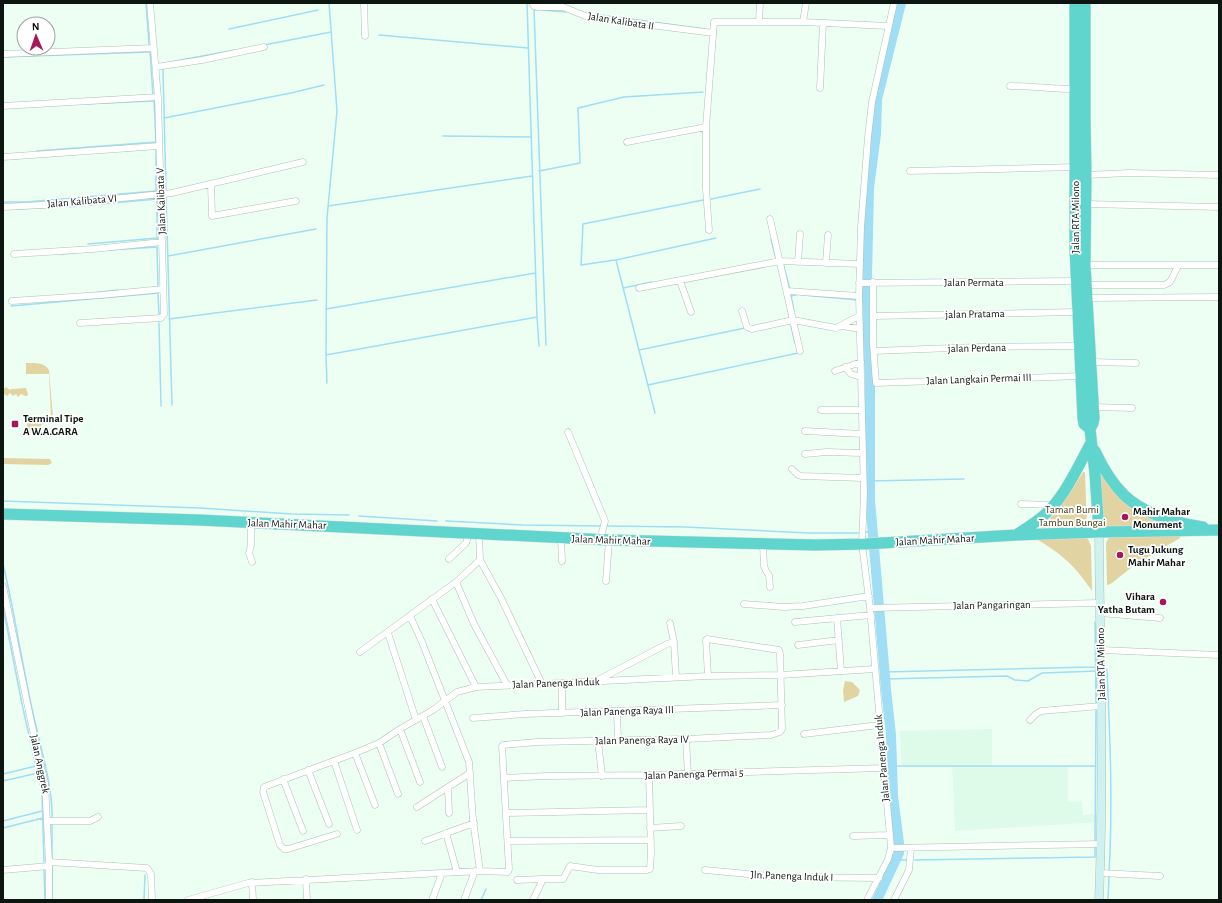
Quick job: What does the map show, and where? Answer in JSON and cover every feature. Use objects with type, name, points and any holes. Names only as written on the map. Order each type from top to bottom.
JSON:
[{"type":"highway","name":"Jalan RTA Milono","points":[[1075,3],[1076,167],[1082,181],[1086,204],[1085,265],[1077,312],[1084,421],[1086,426],[1090,429]]},
{"type":"highway","name":"Jalan RTA Milono","points":[[1085,3],[1085,119],[1082,181],[1081,283],[1087,298],[1093,408],[1093,420],[1090,429],[1100,532]]},
{"type":"highway","points":[[1016,535],[1042,517],[1054,505],[1091,443]]},
{"type":"highway","points":[[1091,443],[1114,483],[1124,495],[1136,504],[1169,518],[1219,530]]},
{"type":"highway","name":"Jalan Mahir Mahar","points":[[3,514],[199,520],[605,540],[763,544],[864,544],[1016,535],[1219,530]]},
{"type":"street","name":"Jalan Kalibata V","points":[[80,323],[161,318],[164,314],[162,242],[164,194],[159,146],[158,97],[150,3]]},
{"type":"street","points":[[364,3],[365,36]]},
{"type":"street","name":"Jalan Kalibata II","points":[[532,3],[534,6],[538,7],[566,8],[588,17],[713,33]]},
{"type":"street","points":[[759,21],[760,3]]},
{"type":"street","points":[[803,22],[806,3]]},
{"type":"street","points":[[874,351],[873,316],[867,282],[860,264],[861,227],[872,102],[894,3]]},
{"type":"street","points":[[709,230],[706,189],[706,127],[715,21],[803,22],[888,26]]},
{"type":"street","points":[[820,88],[823,23]]},
{"type":"street","points":[[156,67],[202,60],[264,47]]},
{"type":"street","points":[[3,54],[153,48]]},
{"type":"street","points":[[1010,86],[1038,86],[1075,89]]},
{"type":"street","points":[[3,106],[158,97]]},
{"type":"street","points":[[627,142],[706,127]]},
{"type":"street","points":[[3,157],[159,146]]},
{"type":"street","name":"Jalan Kalibata VI","points":[[3,207],[62,204],[164,194],[303,162]]},
{"type":"street","points":[[910,171],[1076,167]]},
{"type":"street","points":[[1082,181],[1129,174],[1219,175]]},
{"type":"street","points":[[211,184],[212,216],[296,201]]},
{"type":"street","points":[[1086,204],[1219,207]]},
{"type":"street","points":[[770,219],[800,351]]},
{"type":"street","points":[[798,262],[800,234]]},
{"type":"street","points":[[826,263],[828,235]]},
{"type":"street","points":[[14,254],[93,249],[162,242]]},
{"type":"street","points":[[638,288],[780,261],[860,264]]},
{"type":"street","points":[[1085,265],[1219,265]]},
{"type":"street","name":"Jalan Permata","points":[[867,282],[1164,285],[1170,282],[1178,266]]},
{"type":"street","points":[[680,281],[691,312]]},
{"type":"street","name":"Jalan Panenga Induk","points":[[867,282],[859,296],[864,544],[869,596],[872,610],[874,669],[889,834],[892,848]]},
{"type":"street","points":[[12,301],[163,290]]},
{"type":"street","points":[[787,291],[859,296]]},
{"type":"street","points":[[1087,298],[1219,297]]},
{"type":"street","points":[[742,310],[747,327],[750,329],[793,320],[836,328],[860,316]]},
{"type":"street","name":"jalan Pratama","points":[[873,316],[1077,312]]},
{"type":"street","points":[[842,326],[860,329]]},
{"type":"street","name":"jalan Perdana","points":[[874,351],[977,347],[1079,346]]},
{"type":"street","name":"Jalan Langkain Permai III","points":[[874,351],[876,383],[1081,376]]},
{"type":"street","points":[[835,371],[860,362]]},
{"type":"street","points":[[1090,362],[1136,363]]},
{"type":"street","points":[[845,367],[851,374],[861,377]]},
{"type":"street","points":[[1093,408],[1132,408]]},
{"type":"street","points":[[821,410],[861,410]]},
{"type":"street","points":[[805,431],[862,434]]},
{"type":"street","points":[[568,432],[605,521],[606,581]]},
{"type":"street","points":[[805,454],[826,452],[862,453]]},
{"type":"street","points":[[792,469],[802,476],[863,478]]},
{"type":"street","points":[[1021,504],[1054,505]]},
{"type":"street","points":[[251,523],[251,544],[249,553],[252,562]]},
{"type":"street","name":"Jalan RTA Milono","points":[[1099,900],[1101,844],[1100,532]]},
{"type":"street","points":[[449,558],[466,543],[474,533]]},
{"type":"street","points":[[474,533],[480,560],[501,598],[542,684]]},
{"type":"street","points":[[561,538],[562,561]]},
{"type":"street","points":[[763,544],[764,566],[770,578],[770,587]]},
{"type":"street","points":[[360,652],[456,582],[480,560]]},
{"type":"street","points":[[456,582],[474,624],[507,685]]},
{"type":"street","name":"Jalan Anggrek","points":[[3,586],[45,784],[48,821],[49,900]]},
{"type":"street","points":[[744,604],[784,607],[803,606],[869,596]]},
{"type":"street","points":[[432,599],[476,687]]},
{"type":"street","name":"Jalan Pangaringan","points":[[795,622],[837,618],[884,608],[1100,603]]},
{"type":"street","points":[[1100,613],[1160,618]]},
{"type":"street","points":[[410,616],[467,758],[470,773],[478,871],[464,900]]},
{"type":"street","points":[[837,618],[841,671]]},
{"type":"street","points":[[670,623],[674,642],[676,677]]},
{"type":"street","points":[[388,633],[416,720]]},
{"type":"street","points":[[708,676],[706,640],[709,638],[779,650],[782,705]]},
{"type":"street","points":[[798,645],[839,640]]},
{"type":"street","points":[[596,681],[674,642]]},
{"type":"street","points":[[1101,650],[1219,655]]},
{"type":"street","name":"Jalan Panenga Induk","points":[[337,834],[284,849],[280,845],[263,789],[265,786],[379,743],[423,716],[457,692],[476,687],[507,685],[562,684],[676,677],[781,675],[874,669]]},
{"type":"street","points":[[562,684],[562,713]]},
{"type":"street","name":"Jalan Panenga Raya III","points":[[473,718],[562,713],[782,705]]},
{"type":"street","name":"Jalan Panenga Raya IV","points":[[504,778],[503,745],[775,735],[782,729],[782,705]]},
{"type":"street","points":[[1030,720],[1041,711],[1101,706]]},
{"type":"street","points":[[617,712],[618,740]]},
{"type":"street","points":[[423,716],[442,767]]},
{"type":"street","points":[[804,734],[879,725]]},
{"type":"street","points":[[400,729],[420,782]]},
{"type":"street","points":[[686,739],[688,774]]},
{"type":"street","points":[[598,741],[602,776]]},
{"type":"street","points":[[379,743],[398,794]]},
{"type":"street","points":[[355,753],[375,805]]},
{"type":"street","points":[[334,761],[357,830]]},
{"type":"street","name":"Jalan Panenga Permai 5","points":[[504,778],[883,768]]},
{"type":"street","points":[[308,770],[329,824]]},
{"type":"street","points":[[417,808],[470,773]]},
{"type":"street","points":[[517,880],[563,879],[568,868],[572,866],[598,870],[649,870],[651,866],[651,840],[648,775]]},
{"type":"street","points":[[188,900],[252,882],[478,871],[508,872],[510,869],[504,778]]},
{"type":"street","points":[[283,779],[302,830]]},
{"type":"street","points":[[448,788],[449,813]]},
{"type":"street","points":[[506,813],[649,810]]},
{"type":"street","points":[[48,821],[90,822],[98,817]]},
{"type":"street","points":[[425,841],[474,823]]},
{"type":"street","points":[[650,828],[681,826]]},
{"type":"street","points":[[446,833],[457,872]]},
{"type":"street","points":[[853,836],[889,834]]},
{"type":"street","points":[[508,841],[651,840]]},
{"type":"street","points":[[867,900],[879,878],[892,848],[1101,844]]},
{"type":"street","points":[[894,900],[909,870],[911,848]]},
{"type":"street","points":[[3,870],[49,864],[147,868],[151,874],[152,900]]},
{"type":"street","name":"Jln.Panenga Induk I","points":[[705,870],[781,877],[879,878]]},
{"type":"street","points":[[432,900],[442,873]]},
{"type":"street","points":[[1100,873],[1160,876]]},
{"type":"street","points":[[306,879],[307,900]]},
{"type":"street","points":[[533,900],[543,879]]},
{"type":"street","points":[[252,882],[253,900]]},
{"type":"shaded area","points":[[992,729],[992,766],[1068,766],[1068,802],[1082,801],[1083,815],[1101,814],[1101,822],[955,831],[952,766],[902,766],[900,731]]},
{"type":"green space","points":[[26,363],[42,364],[49,370],[53,417],[51,417],[49,374],[26,374]]},
{"type":"green space","points":[[6,387],[10,390],[26,388],[28,394],[25,396],[21,394],[18,397],[16,394],[13,396],[10,393],[7,396],[3,393],[3,389]]},
{"type":"green space","points":[[27,415],[39,418],[42,424],[39,431],[35,433],[27,433]]},
{"type":"green space","points":[[3,458],[50,459],[52,463],[48,465],[3,464]]},
{"type":"green space","name":"Taman Bumi Tambun Bungai","points":[[1083,472],[1085,472],[1087,529],[1034,533],[1049,520],[1067,497]]},
{"type":"green space","points":[[1100,472],[1108,480],[1175,525],[1104,529]]},
{"type":"green space","points":[[1110,535],[1180,536],[1180,538],[1143,560],[1107,585],[1106,543]]},
{"type":"green space","points":[[1084,537],[1088,539],[1091,546],[1092,591],[1068,562],[1038,540]]},
{"type":"green space","points":[[845,681],[852,682],[860,690],[858,696],[844,702],[843,690]]},
{"type":"waterway","points":[[146,3],[149,44]]},
{"type":"waterway","points":[[327,383],[327,218],[337,111],[329,3]]},
{"type":"waterway","points":[[527,3],[539,346]]},
{"type":"waterway","points":[[877,900],[899,853],[899,843],[893,796],[891,735],[870,500],[870,378],[866,320],[869,188],[876,134],[877,99],[901,3]]},
{"type":"waterway","points":[[536,10],[534,9],[546,345]]},
{"type":"waterway","points":[[229,29],[318,10]]},
{"type":"waterway","points":[[542,10],[566,12]]},
{"type":"waterway","points":[[585,13],[705,29]]},
{"type":"waterway","points":[[264,45],[331,32]]},
{"type":"waterway","points":[[379,35],[528,48]]},
{"type":"waterway","points":[[170,62],[235,50]]},
{"type":"waterway","points":[[3,57],[149,52]]},
{"type":"waterway","points":[[150,52],[153,96]]},
{"type":"waterway","points":[[163,70],[166,191]]},
{"type":"waterway","points":[[164,118],[324,85]]},
{"type":"waterway","points":[[539,171],[580,163],[578,108],[624,97],[703,92]]},
{"type":"waterway","points":[[37,151],[156,142],[154,100]]},
{"type":"waterway","points":[[83,104],[153,101]]},
{"type":"waterway","points":[[443,136],[531,137]]},
{"type":"waterway","points":[[156,150],[156,191]]},
{"type":"waterway","points":[[328,206],[532,176]]},
{"type":"waterway","points":[[711,199],[760,189]]},
{"type":"waterway","points":[[3,202],[26,202],[156,191]]},
{"type":"waterway","points":[[166,195],[172,405]]},
{"type":"waterway","points":[[157,199],[157,239]]},
{"type":"waterway","points":[[67,207],[157,199]]},
{"type":"waterway","points":[[615,260],[581,265],[583,224],[703,200]]},
{"type":"waterway","points":[[17,209],[61,207]]},
{"type":"waterway","points":[[168,256],[316,229]]},
{"type":"waterway","points":[[88,244],[157,238]]},
{"type":"waterway","points":[[655,413],[616,260],[716,238]]},
{"type":"waterway","points":[[772,239],[776,259]]},
{"type":"waterway","points":[[157,247],[158,287]]},
{"type":"waterway","points":[[109,250],[157,247]]},
{"type":"waterway","points":[[61,254],[75,253]]},
{"type":"waterway","points":[[783,263],[790,290]]},
{"type":"waterway","points":[[326,309],[535,273]]},
{"type":"waterway","points":[[623,288],[652,282]]},
{"type":"waterway","points":[[92,293],[118,290]]},
{"type":"waterway","points":[[11,306],[158,293]]},
{"type":"waterway","points":[[158,294],[159,314]]},
{"type":"waterway","points":[[794,311],[791,296],[796,295]]},
{"type":"waterway","points":[[803,295],[858,300]]},
{"type":"waterway","points":[[169,319],[317,300]]},
{"type":"waterway","points":[[861,300],[867,300]]},
{"type":"waterway","points":[[326,355],[537,317]]},
{"type":"waterway","points":[[159,323],[161,406]]},
{"type":"waterway","points":[[792,326],[795,343]]},
{"type":"waterway","points":[[639,350],[745,328]]},
{"type":"waterway","points":[[648,385],[798,353],[797,350]]},
{"type":"waterway","points":[[870,481],[964,479]]},
{"type":"waterway","points":[[3,501],[200,508],[292,514],[349,515]]},
{"type":"waterway","points":[[359,516],[437,521]]},
{"type":"waterway","points":[[446,521],[523,525],[602,526]]},
{"type":"waterway","points":[[606,526],[685,527],[808,533],[860,533]]},
{"type":"waterway","points":[[864,532],[872,532]]},
{"type":"waterway","points":[[871,555],[876,605]]},
{"type":"waterway","points":[[3,564],[31,706],[47,771],[52,805],[52,817]]},
{"type":"waterway","points":[[3,607],[22,704],[42,793],[44,862]]},
{"type":"waterway","points":[[876,609],[886,705],[891,792],[899,843]]},
{"type":"waterway","points":[[1095,622],[1096,704]]},
{"type":"waterway","points":[[884,672],[1095,667]]},
{"type":"waterway","points":[[1103,671],[1107,670],[1110,746],[1111,822],[1109,872]]},
{"type":"waterway","points":[[885,679],[1007,676],[1015,680],[1028,681],[1042,673],[1097,671]]},
{"type":"waterway","points":[[1095,842],[1096,708]]},
{"type":"waterway","points":[[3,774],[36,766]]},
{"type":"waterway","points":[[892,766],[1096,766]]},
{"type":"waterway","points":[[3,781],[38,773]]},
{"type":"waterway","points":[[3,821],[42,811]]},
{"type":"waterway","points":[[3,828],[43,818]]},
{"type":"waterway","points":[[52,825],[52,858]]},
{"type":"waterway","points":[[915,860],[1095,857],[1095,846]]},
{"type":"waterway","points":[[896,860],[906,860]]},
{"type":"waterway","points":[[52,866],[52,900]]},
{"type":"waterway","points":[[446,870],[454,869]]},
{"type":"waterway","points":[[458,869],[466,869]]},
{"type":"waterway","points":[[44,870],[45,900]]},
{"type":"waterway","points":[[144,900],[145,875]]},
{"type":"waterway","points":[[1108,900],[1109,876]]},
{"type":"waterway","points":[[481,900],[486,889]]},
{"type":"place","name":"Terminal Tipe A W.A.GARA","points":[[15,424]]},
{"type":"place","name":"Mahir Mahar Monument","points":[[1125,517]]},
{"type":"place","name":"Tugu Jukung Mahir Mahar","points":[[1120,555]]},
{"type":"place","name":"Vihara Yatha Butam","points":[[1163,602]]}]
